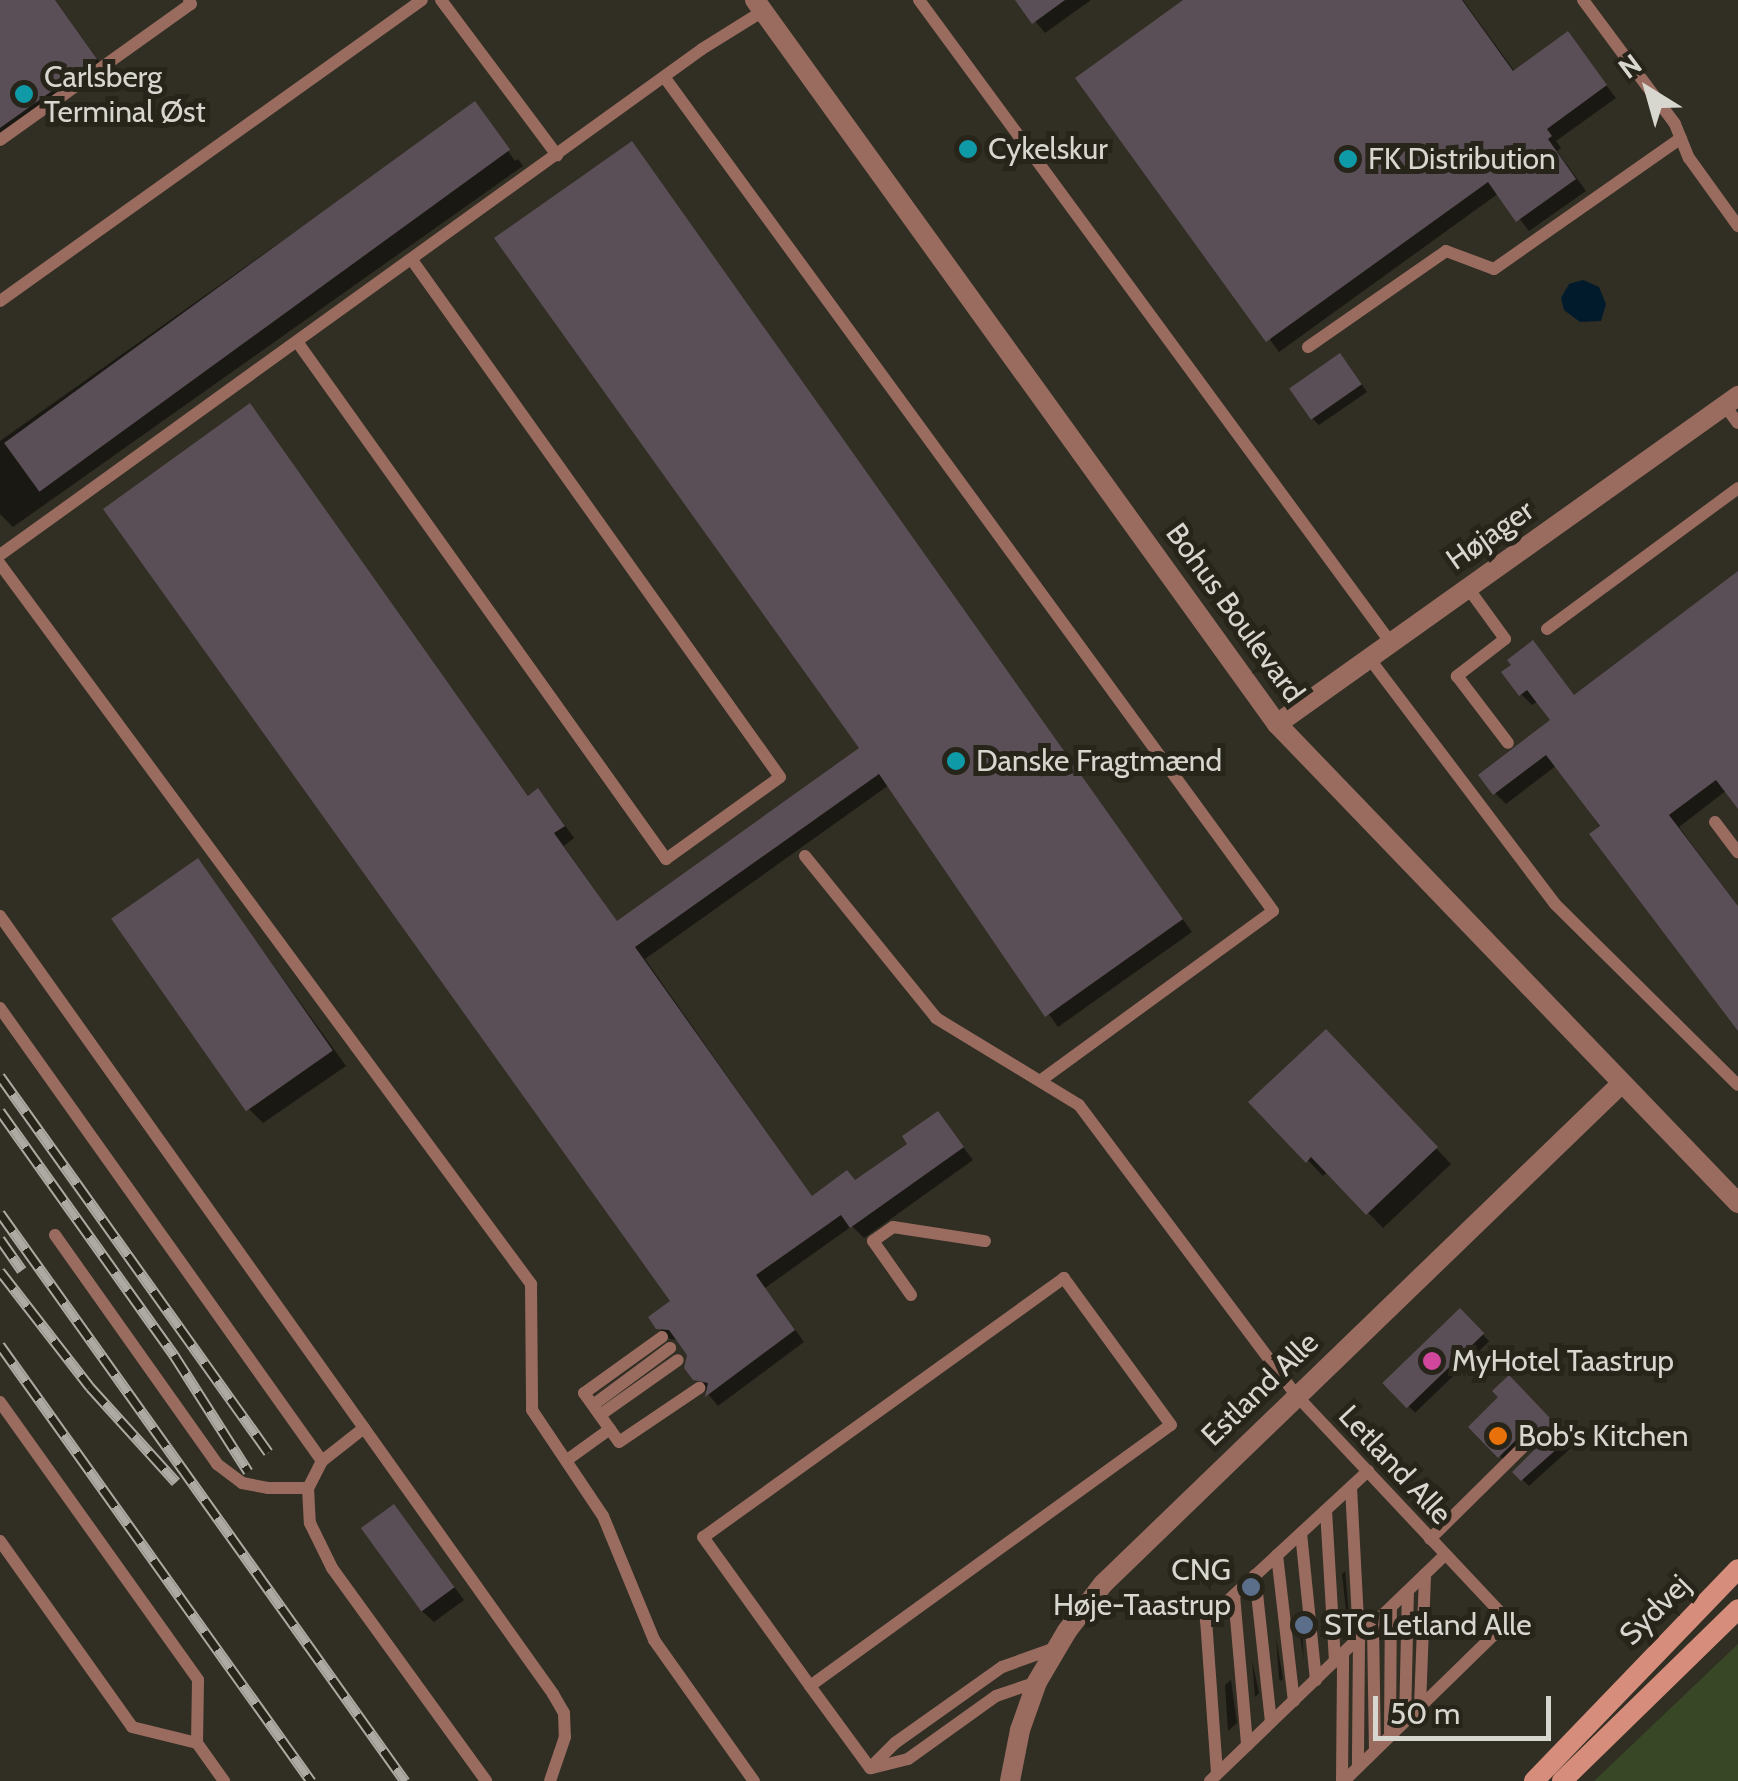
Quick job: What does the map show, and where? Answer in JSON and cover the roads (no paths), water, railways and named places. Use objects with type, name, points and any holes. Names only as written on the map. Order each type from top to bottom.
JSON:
[{"type":"main road","name":"Sydvej","points":[[1534,1781],[1738,1569]]},
{"type":"main road","name":"Sydvej","points":[[1562,1781],[1738,1609]]},
{"type":"street","name":"Bohus Boulevard","points":[[765,4],[1278,724],[1620,1085],[1738,1202]]},
{"type":"street","name":"Højager","points":[[1278,724],[1732,401]]},
{"type":"street","name":"Estland Alle","points":[[1010,1781],[1020,1730],[1037,1682],[1103,1584],[1620,1085]]},
{"type":"lane","points":[[0,140],[191,4],[188,0]]},
{"type":"lane","points":[[0,300],[422,0]]},
{"type":"lane","points":[[441,0],[557,155]]},
{"type":"lane","points":[[920,0],[1391,643]]},
{"type":"lane","points":[[1582,0],[1681,138],[1689,158],[1738,226]]},
{"type":"lane","points":[[0,555],[765,4]]},
{"type":"lane","points":[[665,78],[1273,911],[1040,1080]]},
{"type":"lane","points":[[1308,346],[1446,251],[1494,269],[1681,138]]},
{"type":"lane","points":[[298,342],[666,858],[780,777],[412,260]]},
{"type":"lane","points":[[1732,401],[1738,424]]},
{"type":"lane","points":[[1547,629],[1738,488]]},
{"type":"lane","points":[[0,564],[531,1284],[532,1410],[603,1516],[654,1640],[754,1781]]},
{"type":"lane","points":[[1468,588],[1505,639],[1457,676],[1508,743]]},
{"type":"lane","points":[[1370,658],[1555,904],[1738,1085]]},
{"type":"lane","points":[[1715,822],[1738,852]]},
{"type":"lane","name":"Letland Alle","points":[[805,856],[936,1018],[1080,1105],[1296,1395],[1508,1621],[1343,1781]]},
{"type":"lane","points":[[0,916],[564,1713],[565,1738],[550,1781]]},
{"type":"lane","points":[[0,1008],[322,1461]]},
{"type":"lane","points":[[911,1294],[873,1242],[883,1234],[893,1227],[985,1241]]},
{"type":"lane","points":[[55,1235],[217,1464],[242,1483],[268,1488],[308,1488]]},
{"type":"lane","points":[[810,1686],[1171,1425],[1064,1278],[703,1538],[810,1686],[870,1768]]},
{"type":"lane","points":[[666,1342],[584,1393],[619,1442],[698,1388]]},
{"type":"lane","points":[[596,1410],[678,1360]]},
{"type":"lane","points":[[0,1402],[198,1680],[197,1743],[224,1781]]},
{"type":"lane","points":[[364,1428],[322,1461],[308,1488],[310,1523],[332,1568],[486,1781]]},
{"type":"lane","points":[[568,1460],[610,1429]]},
{"type":"lane","points":[[1430,1540],[1531,1439]]},
{"type":"lane","points":[[1213,1777],[1206,1622],[1368,1472]]},
{"type":"lane","points":[[1351,1487],[1358,1640],[1358,1767]]},
{"type":"lane","points":[[1326,1510],[1339,1659],[1343,1781]]},
{"type":"lane","points":[[1301,1533],[1316,1680]]},
{"type":"lane","points":[[0,1541],[132,1728],[197,1743]]},
{"type":"lane","points":[[1213,1777],[1444,1554]]},
{"type":"lane","points":[[1277,1555],[1294,1701]]},
{"type":"lane","points":[[1420,1706],[1425,1574]]},
{"type":"lane","points":[[1256,1575],[1271,1722]]},
{"type":"lane","points":[[1404,1722],[1408,1591]]},
{"type":"lane","points":[[1234,1596],[1247,1745]]},
{"type":"lane","points":[[1390,1736],[1391,1608]]},
{"type":"lane","points":[[1373,1625],[1376,1750]]},
{"type":"lane","points":[[870,1768],[895,1744],[1002,1667],[1058,1646]]},
{"type":"lane","points":[[870,1768],[908,1758],[996,1696],[1037,1682]]},
{"type":"water","points":[[1583,280],[1599,287],[1606,304],[1601,321],[1580,322],[1564,310],[1561,298],[1569,284]]},
{"type":"railway","points":[[0,1076],[268,1452]]},
{"type":"railway","points":[[0,1111],[174,1355],[248,1471]]},
{"type":"railway","points":[[0,1213],[405,1781]]},
{"type":"railway","points":[[0,1239],[22,1270]]},
{"type":"railway","points":[[0,1271],[90,1387],[176,1482]]},
{"type":"railway","points":[[0,1345],[311,1781]]},
{"type":"place","name":"Carlsberg Terminal Øst","points":[[24,94]]},
{"type":"place","name":"Cykelskur","points":[[968,149]]},
{"type":"place","name":"FK Distribution","points":[[1348,159]]},
{"type":"place","name":"Danske Fragtmænd","points":[[956,761]]},
{"type":"place","name":"MyHotel Taastrup","points":[[1432,1361]]},
{"type":"place","name":"Bob's Kitchen","points":[[1498,1436]]},
{"type":"place","name":"CNG Høje-Taastrup","points":[[1251,1587]]},
{"type":"place","name":"STC Letland Alle","points":[[1304,1625]]}]
